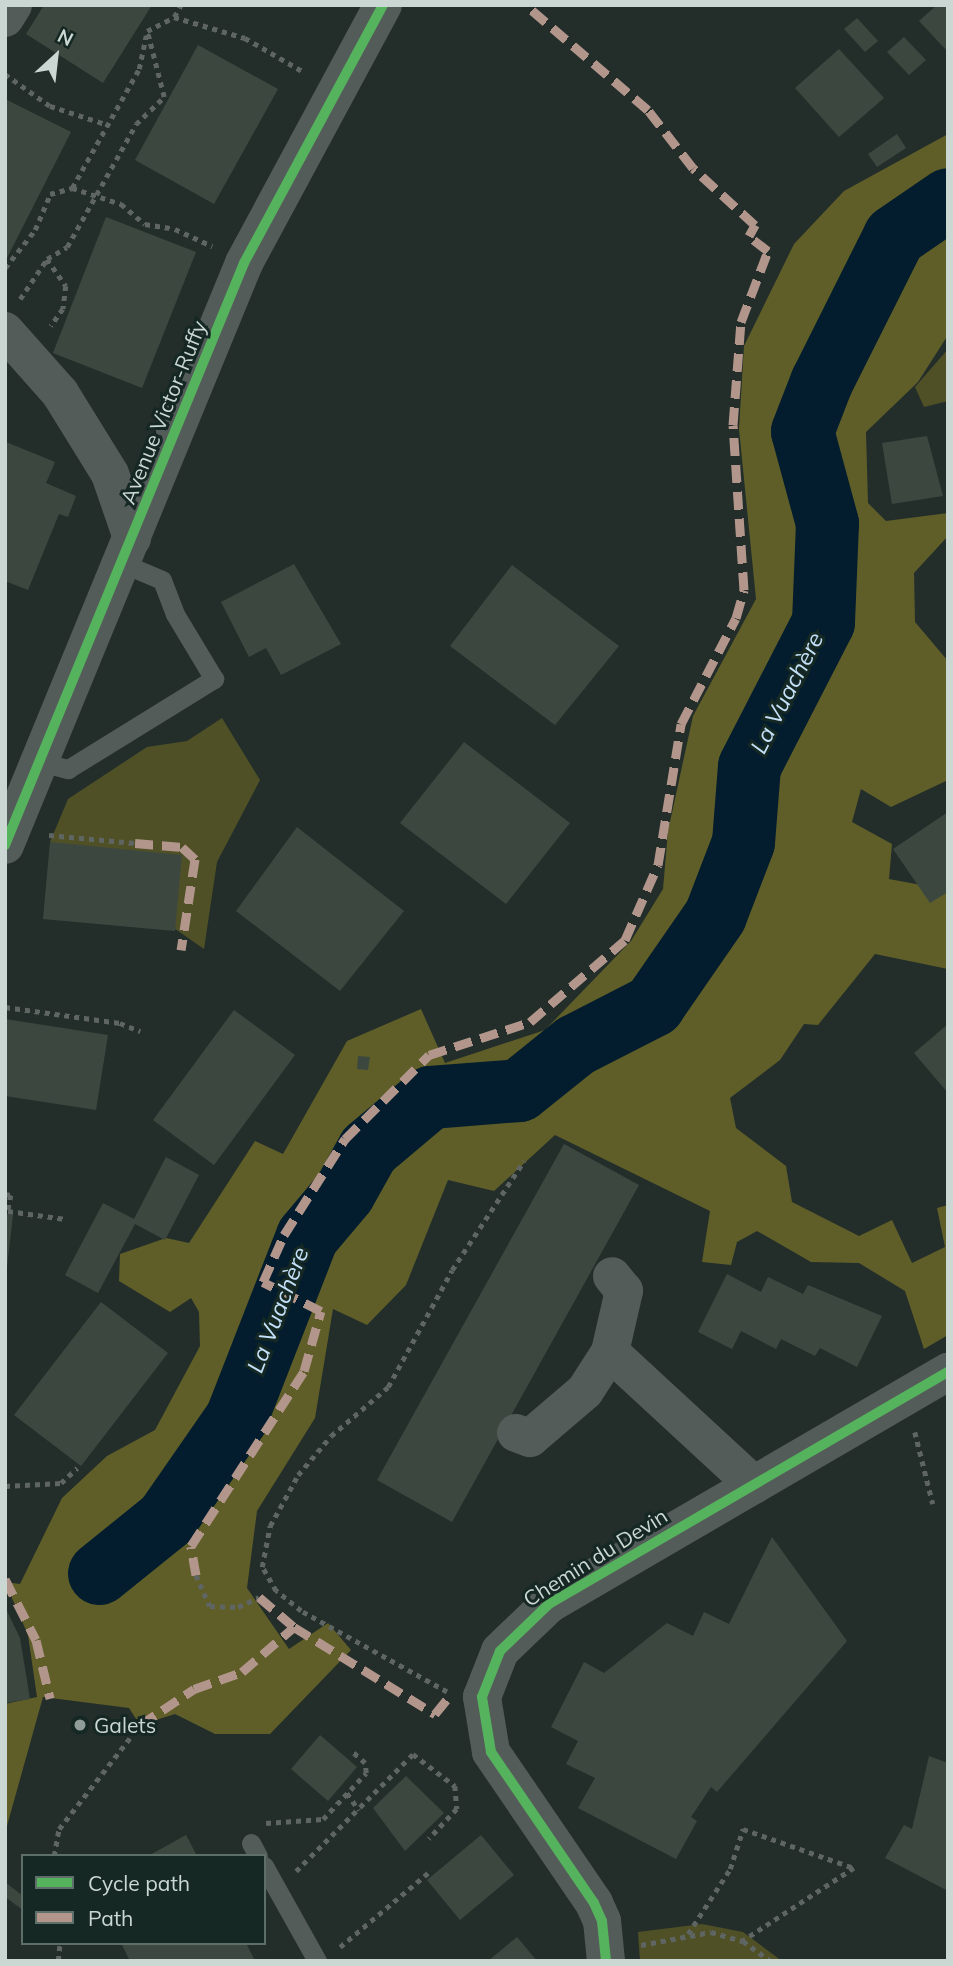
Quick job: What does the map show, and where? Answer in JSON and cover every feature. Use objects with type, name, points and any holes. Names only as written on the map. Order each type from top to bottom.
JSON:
[{"type":"street","points":[[5,18],[13,5]]},
{"type":"street","name":"Avenue Victor-Ruffy","points":[[5,845],[244,263],[291,166],[383,5]]},
{"type":"street","name":"Avenue Victor-Ruffy","points":[[18,330],[110,474],[127,551]]},
{"type":"street","points":[[516,1433],[530,1438],[585,1391],[610,1352],[624,1291],[612,1276]]},
{"type":"street","points":[[610,1352],[664,1406],[754,1485]]},
{"type":"street","name":"Chemin du Devin","points":[[604,1945],[491,1752],[482,1722],[488,1674],[514,1633],[549,1604],[948,1372]]},
{"type":"street","points":[[585,1391],[664,1406]]},
{"type":"lane","points":[[40,762],[68,769],[214,679],[175,614],[162,580],[127,551]]},
{"type":"lane","points":[[266,1869],[325,1957]]},
{"type":"path","points":[[147,31],[174,17],[181,5]]},
{"type":"path","points":[[174,17],[245,37],[304,72]]},
{"type":"path","points":[[72,188],[139,69],[147,31]]},
{"type":"path","points":[[18,330],[47,260],[67,247],[100,197],[136,124],[164,97],[147,31]]},
{"type":"path","points":[[5,74],[50,106],[108,125]]},
{"type":"path","points":[[5,268],[36,230],[50,194],[72,188],[100,197],[145,224],[175,229],[212,246]]},
{"type":"path","points":[[18,330],[63,309],[66,286],[47,260]]},
{"type":"path","points":[[41,834],[135,843]]},
{"type":"path","points":[[5,1007],[120,1023],[140,1031]]},
{"type":"path","points":[[451,1694],[301,1611],[276,1591],[262,1567],[270,1526],[298,1475],[331,1436],[388,1387],[452,1270],[524,1161]]},
{"type":"path","points":[[5,1194],[11,1195],[8,1211],[65,1219]]},
{"type":"path","points":[[902,1398],[923,1452],[933,1504]]},
{"type":"path","points":[[5,1486],[61,1483],[77,1468]]},
{"type":"path","points":[[196,1575],[210,1606],[238,1607],[259,1597]]},
{"type":"path","points":[[54,1854],[60,1829],[140,1725]]},
{"type":"path","points":[[255,1849],[271,1820],[323,1819],[366,1773],[365,1763],[351,1751]]},
{"type":"path","points":[[278,1890],[413,1754],[455,1786],[457,1809],[429,1839]]},
{"type":"path","points":[[347,1793],[359,1810]]},
{"type":"path","points":[[688,1934],[730,1869],[743,1829],[853,1868],[743,1941]]},
{"type":"path","points":[[325,1957],[428,1873]]},
{"type":"path","points":[[604,1945],[711,1932],[743,1941],[771,1961]]},
{"type":"shaded area","points":[[948,134],[948,335],[918,382],[866,432],[868,503],[886,521],[948,513],[948,536],[914,573],[915,622],[948,661],[948,780],[891,807],[861,789],[852,822],[892,844],[889,879],[948,890],[948,969],[875,954],[818,1025],[804,1024],[780,1060],[730,1098],[736,1128],[786,1166],[792,1202],[859,1236],[892,1220],[912,1263],[945,1247],[937,1208],[948,1205],[948,1335],[924,1349],[905,1291],[859,1263],[811,1262],[757,1231],[737,1242],[731,1265],[702,1262],[710,1211],[555,1135],[494,1191],[448,1180],[406,1285],[367,1325],[333,1309],[315,1418],[257,1511],[247,1588],[289,1649],[328,1623],[351,1650],[270,1734],[215,1734],[175,1714],[140,1725],[129,1708],[43,1697],[5,1833],[5,1704],[37,1697],[28,1635],[5,1582],[20,1584],[62,1498],[107,1456],[155,1430],[200,1346],[199,1312],[191,1298],[170,1312],[119,1281],[120,1254],[166,1238],[189,1243],[255,1141],[283,1154],[347,1041],[421,1009],[445,1063],[545,1030],[631,941],[663,889],[668,831],[693,716],[756,599],[739,429],[744,346],[794,244],[844,191]]},
{"type":"shaded area","points":[[948,349],[948,401],[924,407],[915,387]]},
{"type":"shaded area","points":[[222,718],[260,780],[217,862],[204,949],[50,842],[68,799],[147,747],[187,741]]},
{"type":"shaded area","points":[[702,1924],[743,1932],[782,1961],[640,1961],[638,1932]]},
{"type":"building","points":[[44,5],[152,5],[103,83],[26,34]]},
{"type":"building","points":[[937,5],[948,5],[948,52],[919,21]]},
{"type":"building","points":[[857,18],[878,41],[865,52],[844,29]]},
{"type":"building","points":[[904,37],[926,60],[909,75],[887,52]]},
{"type":"building","points":[[198,45],[278,89],[214,204],[135,160]]},
{"type":"building","points":[[839,49],[884,98],[839,137],[795,88]]},
{"type":"building","points":[[5,99],[71,132],[7,258],[5,257]]},
{"type":"building","points":[[897,134],[906,148],[877,167],[868,154]]},
{"type":"building","points":[[106,217],[196,252],[142,388],[53,353]]},
{"type":"building","points":[[927,436],[943,496],[892,504],[882,443]]},
{"type":"building","points":[[6,442],[55,462],[46,483],[76,496],[68,517],[59,514],[28,590],[5,581]]},
{"type":"building","points":[[294,564],[341,644],[281,675],[266,648],[249,657],[221,602]]},
{"type":"building","points":[[512,565],[619,646],[555,725],[450,646]]},
{"type":"building","points":[[464,742],[570,823],[506,904],[400,823]]},
{"type":"building","points":[[948,812],[948,892],[930,903],[893,849]]},
{"type":"building","points":[[297,827],[404,911],[340,991],[236,911]]},
{"type":"building","points":[[50,842],[182,855],[175,931],[43,919]]},
{"type":"building","points":[[234,1010],[295,1055],[214,1165],[153,1120]]},
{"type":"building","points":[[5,1019],[108,1035],[96,1110],[5,1096]]},
{"type":"building","points":[[948,1024],[948,1093],[914,1053]]},
{"type":"building","points":[[358,1056],[370,1057],[368,1070],[357,1069]]},
{"type":"building","points":[[564,1144],[639,1185],[452,1522],[377,1480]]},
{"type":"building","points":[[166,1157],[199,1175],[165,1240],[135,1224],[98,1293],[65,1275],[103,1203],[134,1219]]},
{"type":"building","points":[[5,1214],[13,1215],[7,1267],[5,1267]]},
{"type":"building","points":[[727,1274],[761,1292],[768,1277],[803,1294],[808,1285],[882,1316],[857,1367],[820,1348],[815,1356],[781,1339],[776,1349],[741,1331],[732,1349],[698,1332]]},
{"type":"building","points":[[101,1302],[168,1353],[81,1466],[14,1415]]},
{"type":"building","points":[[772,1537],[847,1641],[717,1792],[711,1787],[691,1817],[697,1821],[676,1859],[578,1808],[595,1778],[566,1764],[578,1741],[551,1727],[584,1662],[604,1673],[667,1623],[693,1636],[704,1612],[729,1624]]},
{"type":"building","points":[[5,1607],[20,1638],[30,1699],[5,1703]]},
{"type":"building","points":[[320,1735],[357,1767],[328,1801],[291,1769]]},
{"type":"building","points":[[929,1756],[948,1763],[948,1891],[885,1858],[904,1825],[912,1829]]},
{"type":"building","points":[[406,1776],[444,1813],[405,1851],[373,1808]]},
{"type":"building","points":[[186,1835],[196,1854],[152,1854]]},
{"type":"building","points":[[481,1835],[514,1875],[460,1920],[427,1880]]},
{"type":"building","points":[[5,1882],[21,1894],[21,1909],[5,1897]]},
{"type":"building","points":[[517,1937],[537,1961],[488,1961]]},
{"type":"building","points":[[122,1945],[247,1945],[255,1961],[130,1961]]},
{"type":"waterway","name":"La Vuachère","points":[[99,1573],[166,1519],[236,1418],[307,1236],[344,1192],[368,1149],[430,1097],[519,1090],[575,1045],[653,1005],[715,915],[743,842],[749,766],[823,622],[827,523],[802,431],[821,382],[894,236],[948,199]]},
{"type":"marked path","points":[[196,1575],[191,1546],[304,1371],[321,1311],[263,1282],[284,1235],[345,1139],[429,1055],[530,1022],[625,940],[658,865],[681,724],[736,618],[744,590],[733,425],[741,322],[768,251],[749,236],[755,225],[693,168],[648,110],[526,5]]},
{"type":"marked path","points":[[135,843],[182,847],[195,859],[181,950]]},
{"type":"marked path","points":[[5,1579],[36,1640],[50,1698]]},
{"type":"marked path","points":[[259,1597],[294,1627],[435,1714],[451,1694]]},
{"type":"marked path","points":[[140,1725],[194,1689],[242,1672],[294,1627]]},
{"type":"cycle path","points":[[5,845],[244,263],[383,5]]},
{"type":"cycle path","points":[[606,1961],[602,1921],[594,1903],[491,1752],[482,1697],[500,1651],[549,1604],[948,1372]]},
{"type":"place","name":"Galets","points":[[80,1725]]}]
